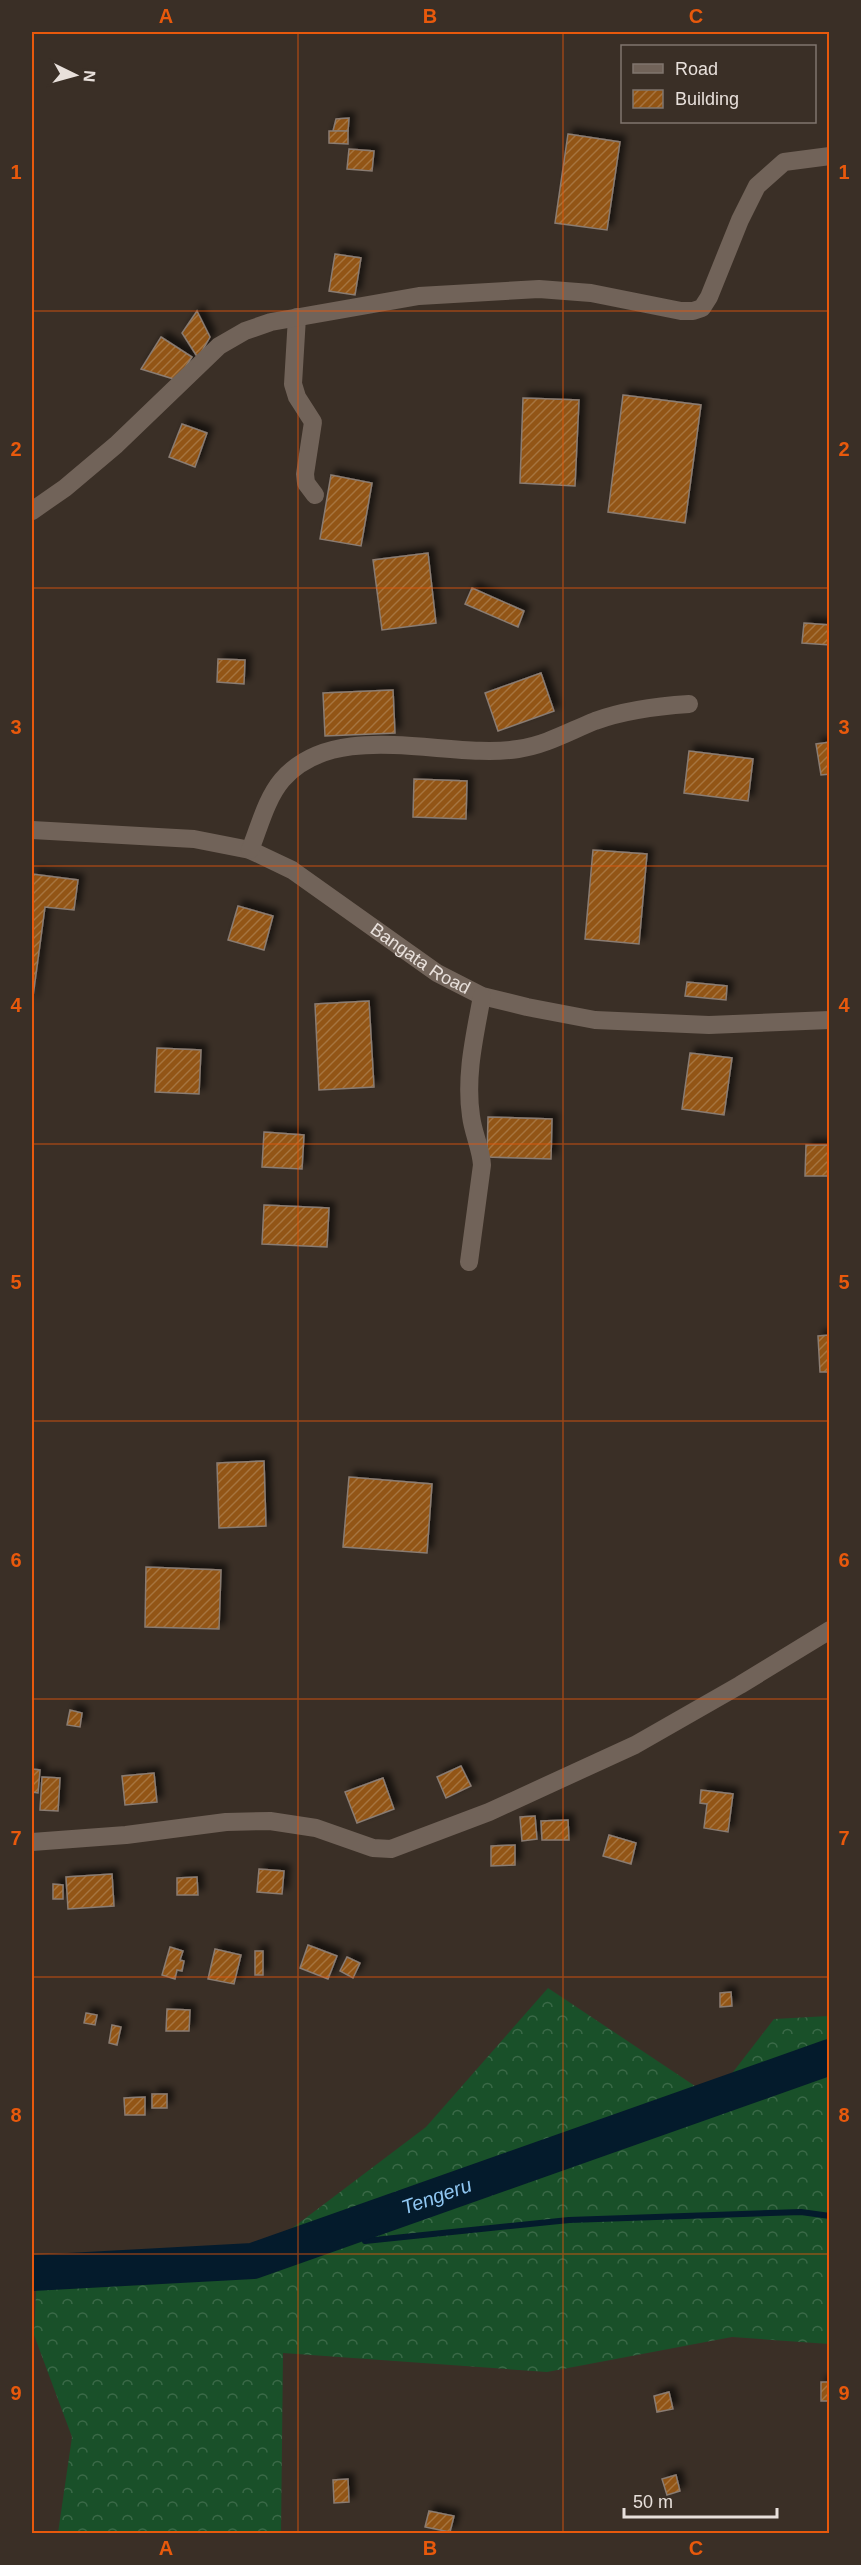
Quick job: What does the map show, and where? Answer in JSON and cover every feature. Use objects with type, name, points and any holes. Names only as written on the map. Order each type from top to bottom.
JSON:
[{"type":"street","points":[[32,511],[65,488],[116,445],[219,346],[245,331],[271,322],[418,296],[539,289],[591,293],[693,311],[702,308],[710,297],[740,220],[757,186],[784,162],[830,156]]},
{"type":"street","points":[[297,317],[293,384],[297,397],[313,422],[305,474],[306,483],[315,495]]},
{"type":"street","points":[[250,850],[273,795],[283,780],[308,759],[322,753],[361,745],[491,753],[522,749],[543,743],[598,720],[654,706],[689,704]]},
{"type":"street","name":"Bangata Road","points":[[32,830],[194,839],[250,850],[292,870],[437,973],[482,996],[561,1015],[595,1020],[709,1025],[830,1020]]},
{"type":"street","points":[[469,1262],[482,1165],[481,1152],[471,1117],[469,1084],[482,996]]},
{"type":"street","points":[[32,1842],[126,1835],[226,1822],[270,1821],[316,1828],[373,1848],[391,1849],[489,1812],[615,1755],[723,1696],[830,1630]]},
{"type":"green space","points":[[548,1988],[713,2098],[774,2019],[829,2016],[829,2344],[732,2337],[547,2372],[283,2353],[281,2533],[58,2533],[72,2437],[34,2335],[37,2273],[262,2251],[426,2127]]},
{"type":"building","points":[[349,118],[348,131],[333,131],[336,119]]},
{"type":"building","points":[[329,131],[348,131],[348,144],[329,143]]},
{"type":"building","points":[[568,134],[620,142],[607,230],[555,223]]},
{"type":"building","points":[[349,149],[374,151],[372,171],[347,169]]},
{"type":"building","points":[[335,254],[361,258],[355,295],[329,291]]},
{"type":"building","points":[[197,311],[210,337],[198,358],[182,333]]},
{"type":"building","points":[[161,337],[192,357],[177,380],[141,369]]},
{"type":"building","points":[[623,395],[701,405],[685,523],[608,512]]},
{"type":"building","points":[[523,398],[579,400],[575,486],[520,483]]},
{"type":"building","points":[[182,424],[207,433],[195,467],[169,457]]},
{"type":"building","points":[[331,475],[372,483],[361,546],[320,539]]},
{"type":"building","points":[[428,553],[436,623],[382,630],[373,560]]},
{"type":"building","points":[[472,588],[524,611],[518,627],[465,604]]},
{"type":"building","points":[[804,623],[830,625],[830,645],[802,643]]},
{"type":"building","points":[[218,659],[245,660],[244,684],[217,682]]},
{"type":"building","points":[[541,673],[554,711],[498,731],[485,693]]},
{"type":"building","points":[[393,690],[395,733],[325,736],[323,693]]},
{"type":"building","points":[[830,742],[830,774],[821,775],[816,744]]},
{"type":"building","points":[[689,751],[753,759],[748,801],[684,793]]},
{"type":"building","points":[[414,779],[467,781],[466,819],[413,817]]},
{"type":"building","points":[[593,850],[647,854],[639,944],[585,939]]},
{"type":"building","points":[[32,874],[78,880],[74,910],[45,907],[32,1004]]},
{"type":"building","points":[[238,906],[273,916],[264,950],[228,940]]},
{"type":"building","points":[[687,982],[727,986],[726,1000],[685,996]]},
{"type":"building","points":[[369,1001],[374,1087],[319,1090],[315,1004]]},
{"type":"building","points":[[157,1048],[201,1050],[199,1094],[155,1092]]},
{"type":"building","points":[[690,1053],[732,1058],[724,1115],[682,1109]]},
{"type":"building","points":[[488,1117],[552,1119],[551,1159],[487,1157]]},
{"type":"building","points":[[264,1132],[304,1135],[302,1169],[262,1167]]},
{"type":"building","points":[[806,1145],[830,1145],[830,1176],[805,1176]]},
{"type":"building","points":[[264,1205],[329,1208],[327,1247],[262,1244]]},
{"type":"building","points":[[830,1335],[830,1372],[820,1372],[818,1336]]},
{"type":"building","points":[[264,1461],[266,1526],[219,1528],[217,1463]]},
{"type":"building","points":[[349,1477],[432,1484],[427,1553],[343,1547]]},
{"type":"building","points":[[146,1567],[221,1570],[219,1629],[145,1627]]},
{"type":"building","points":[[70,1710],[82,1713],[80,1727],[67,1725]]},
{"type":"building","points":[[461,1766],[471,1786],[446,1798],[437,1777]]},
{"type":"building","points":[[32,1769],[40,1770],[38,1793],[32,1792]]},
{"type":"building","points":[[154,1773],[157,1802],[125,1805],[122,1776]]},
{"type":"building","points":[[42,1777],[60,1778],[58,1811],[40,1810]]},
{"type":"building","points":[[383,1778],[394,1809],[357,1823],[345,1792]]},
{"type":"building","points":[[701,1790],[733,1794],[728,1832],[704,1828],[707,1804],[700,1803]]},
{"type":"building","points":[[535,1816],[537,1839],[522,1841],[520,1817]]},
{"type":"building","points":[[568,1820],[569,1840],[542,1840],[541,1821]]},
{"type":"building","points":[[609,1835],[636,1843],[631,1864],[603,1856]]},
{"type":"building","points":[[515,1845],[515,1865],[491,1866],[491,1846]]},
{"type":"building","points":[[259,1869],[284,1871],[282,1894],[257,1892]]},
{"type":"building","points":[[112,1874],[114,1906],[68,1909],[66,1877]]},
{"type":"building","points":[[197,1877],[198,1895],[177,1895],[177,1878]]},
{"type":"building","points":[[53,1884],[63,1885],[63,1899],[53,1899]]},
{"type":"building","points":[[308,1945],[337,1956],[328,1979],[300,1968]]},
{"type":"building","points":[[170,1947],[183,1951],[180,1960],[184,1961],[182,1971],[177,1970],[175,1979],[162,1975]]},
{"type":"building","points":[[215,1949],[241,1955],[234,1984],[208,1979]]},
{"type":"building","points":[[255,1951],[263,1951],[263,1975],[255,1975]]},
{"type":"building","points":[[347,1957],[360,1963],[353,1978],[340,1971]]},
{"type":"building","points":[[731,1992],[732,2006],[720,2007],[720,1993]]},
{"type":"building","points":[[167,2009],[190,2010],[189,2031],[166,2031]]},
{"type":"building","points":[[86,2013],[97,2015],[95,2025],[84,2023]]},
{"type":"building","points":[[112,2025],[121,2027],[117,2045],[109,2043]]},
{"type":"building","points":[[152,2094],[167,2094],[167,2108],[152,2108]]},
{"type":"building","points":[[145,2097],[145,2115],[125,2115],[124,2098]]},
{"type":"building","points":[[821,2382],[830,2382],[830,2401],[821,2401]]},
{"type":"building","points":[[669,2392],[673,2409],[657,2412],[654,2396]]},
{"type":"building","points":[[676,2475],[680,2491],[667,2495],[662,2479]]},
{"type":"building","points":[[348,2479],[349,2502],[334,2503],[333,2480]]},
{"type":"building","points":[[429,2511],[454,2516],[450,2532],[425,2527]]},
{"type":"waterway","name":"Tengeru","points":[[32,2273],[253,2261],[830,2057]]},
{"type":"waterway","points":[[365,2241],[569,2220],[801,2212],[830,2216]]},
{"type":"waterway","name":"Tengeru","points":[[32,2274],[214,2256]]}]
